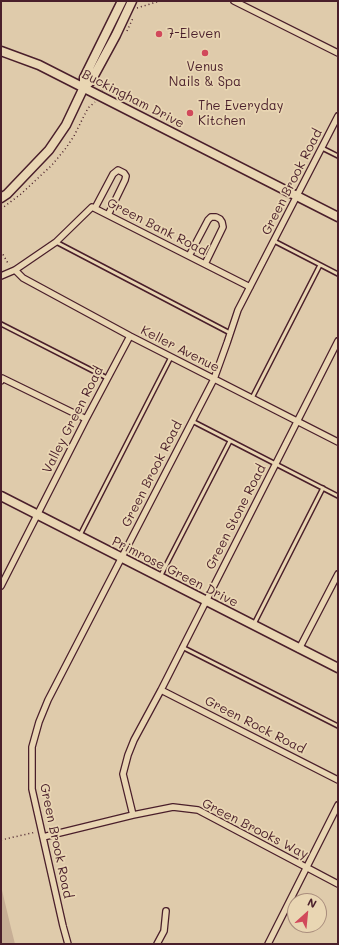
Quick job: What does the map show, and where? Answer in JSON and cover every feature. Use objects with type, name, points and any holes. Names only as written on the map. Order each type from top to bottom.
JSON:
[{"type":"street","points":[[1,198],[7,194],[49,150],[66,125],[84,87],[84,78],[122,1]]},
{"type":"street","points":[[234,1],[338,53]]},
{"type":"street","points":[[84,87],[91,82],[123,20],[134,5]]},
{"type":"street","name":"Buckingham Drive","points":[[1,51],[39,65],[84,87],[338,217]]},
{"type":"street","name":"Green Brook Road","points":[[68,944],[32,789],[32,747],[39,722],[48,700],[214,379],[238,310],[338,116]]},
{"type":"street","points":[[95,208],[113,174],[118,170],[124,173],[126,176],[125,180],[108,215]]},
{"type":"street","name":"Green Bank Road","points":[[1,276],[14,270],[56,242],[92,207],[250,287]]},
{"type":"street","points":[[189,256],[208,220],[211,217],[220,219],[223,228],[205,264]]},
{"type":"street","name":"Keller Avenue","points":[[14,270],[23,278],[130,336],[338,442]]},
{"type":"street","name":"Valley Green Road","points":[[1,586],[130,336]]},
{"type":"street","name":"Green Stone Road","points":[[133,815],[123,774],[134,740],[161,690],[338,340]]},
{"type":"street","points":[[1,381],[2,378],[86,420]]},
{"type":"street","name":"Primrose Green Drive","points":[[1,496],[338,668]]},
{"type":"street","points":[[299,649],[338,574]]},
{"type":"street","name":"Green Rock Road","points":[[161,690],[338,780]]},
{"type":"street","points":[[268,944],[338,805]]},
{"type":"street","name":"Green Brooks Way","points":[[42,837],[173,807],[198,810],[338,884]]},
{"type":"street","points":[[157,944],[164,931],[166,911]]},
{"type":"lane","points":[[322,148],[338,156]]},
{"type":"lane","points":[[274,241],[338,274]]},
{"type":"lane","points":[[56,242],[230,333]]},
{"type":"lane","points":[[252,398],[320,265]]},
{"type":"lane","points":[[1,324],[107,378]]},
{"type":"lane","points":[[79,536],[171,357]]},
{"type":"lane","points":[[192,421],[338,496]]},
{"type":"lane","points":[[160,577],[230,441]]},
{"type":"lane","points":[[253,625],[323,488]]},
{"type":"lane","points":[[182,647],[338,726]]},
{"type":"path","points":[[134,5],[160,1]]},
{"type":"path","points":[[1,251],[14,270]]},
{"type":"path","points":[[1,840],[41,830]]},
{"type":"shaded area","points":[[1,886],[11,928],[15,944],[1,944]]},
{"type":"place","name":"7-Eleven","points":[[159,34]]},
{"type":"place","name":"Venus Nails & Spa","points":[[205,53]]},
{"type":"place","name":"The Everyday Kitchen","points":[[190,113]]}]
